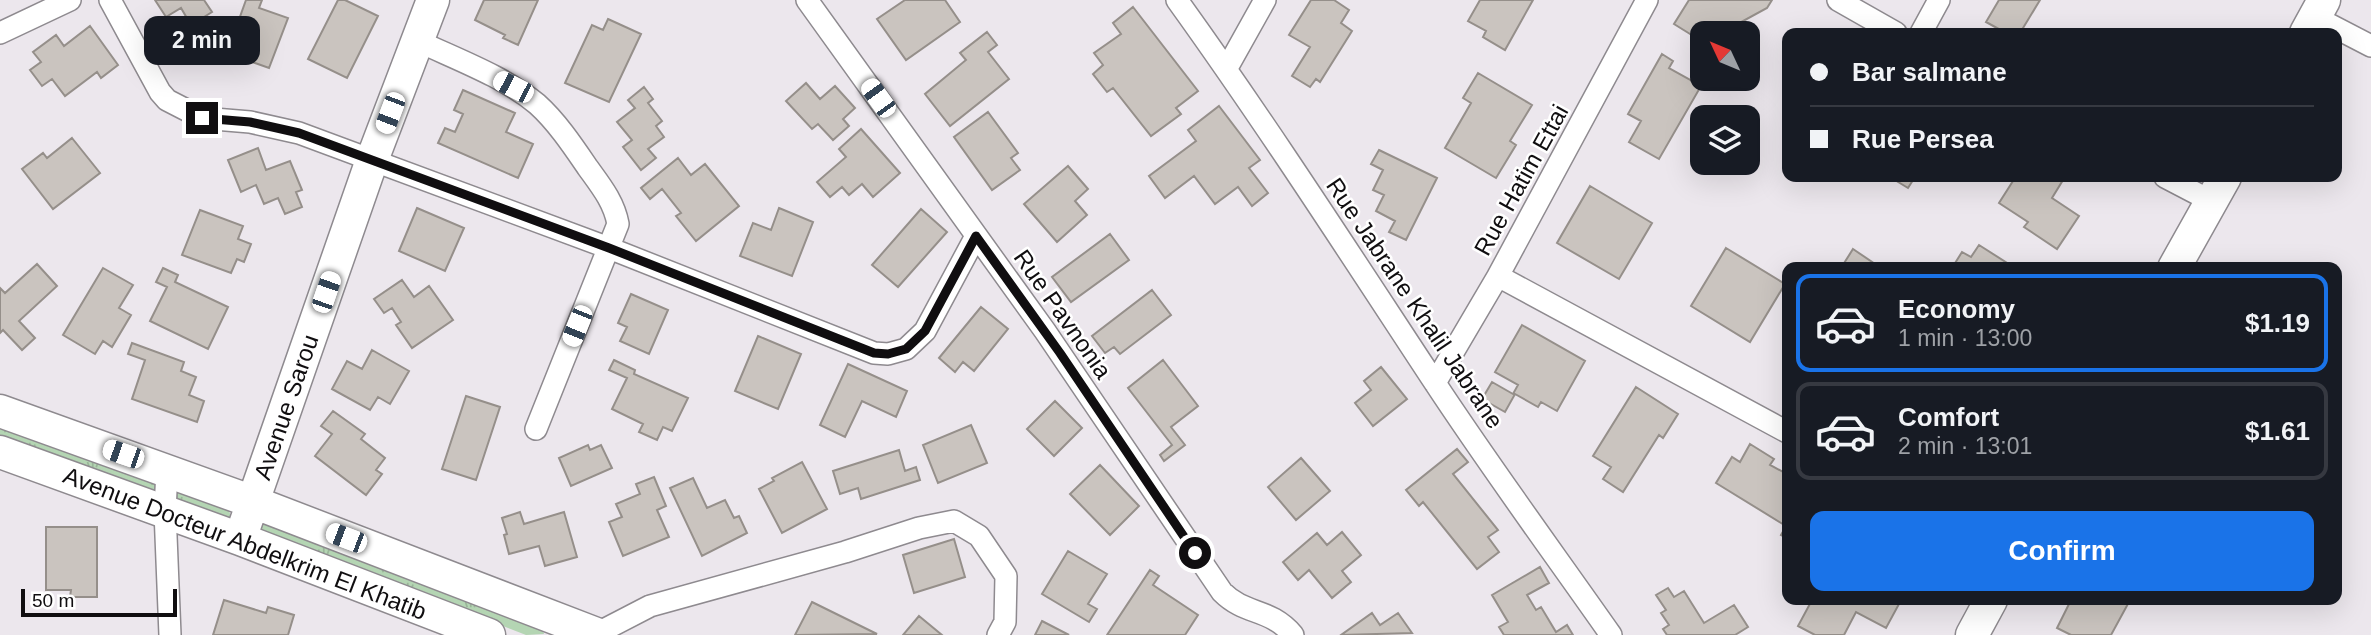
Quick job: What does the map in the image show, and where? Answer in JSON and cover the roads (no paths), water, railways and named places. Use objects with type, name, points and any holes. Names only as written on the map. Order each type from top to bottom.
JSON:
[{"type":"main road","name":"Avenue Sarou","points":[[240,539],[372,160],[433,0]]},
{"type":"main road","points":[[2177,262],[2218,189]]},
{"type":"main road","points":[[0,411],[253,502],[596,635]]},
{"type":"main road","name":"Avenue Docteur Abdelkrim El Khatib","points":[[0,452],[240,539],[489,635]]},
{"type":"main road","points":[[1972,635],[1988,605]]},
{"type":"street","points":[[0,33],[70,0]]},
{"type":"street","points":[[110,0],[160,92],[175,105],[202,118],[250,122],[299,133],[609,248],[860,348],[888,354],[906,349],[925,331],[976,236]]},
{"type":"street","name":"Rue Pavnonia","points":[[807,0],[1060,353],[1222,592],[1238,605],[1275,617],[1293,635]]},
{"type":"street","name":"Rue Jabrane Khalil Jabrane","points":[[1177,0],[1227,68],[1370,280],[1435,383],[1611,635]]},
{"type":"street","points":[[1227,68],[1265,0]]},
{"type":"street","name":"Rue Hatim Ettai","points":[[1435,383],[1498,276],[1647,0]]},
{"type":"street","points":[[1838,0],[1887,28]]},
{"type":"street","points":[[1924,28],[1939,0]]},
{"type":"street","points":[[2315,17],[2336,28]]},
{"type":"street","points":[[2342,31],[2371,46]]},
{"type":"street","points":[[418,41],[513,87],[533,101],[553,121],[611,202],[618,224],[536,429]]},
{"type":"street","points":[[2187,182],[2218,189]]},
{"type":"street","points":[[1498,276],[1782,429]]},
{"type":"street","points":[[167,470],[165,511],[170,635]]},
{"type":"street","points":[[596,635],[650,606],[845,552],[919,528],[954,521],[979,536],[1006,576],[1005,622],[998,635]]}]
